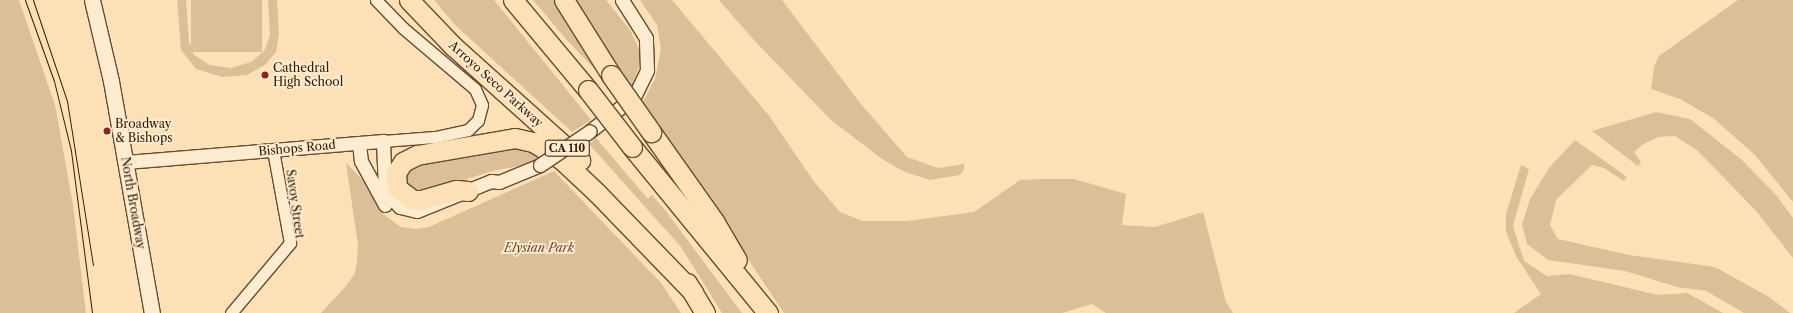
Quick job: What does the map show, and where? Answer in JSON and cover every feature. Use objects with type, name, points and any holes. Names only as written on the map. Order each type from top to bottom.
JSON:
[{"type":"highway","name":"Arroyo Seco Parkway","points":[[409,0],[453,46],[633,212],[693,292],[705,313]]},
{"type":"highway","points":[[513,0],[588,90],[632,147],[764,306]]},
{"type":"highway","points":[[564,0],[611,75],[714,221],[764,306]]},
{"type":"highway","points":[[468,191],[456,190],[422,200],[413,200],[398,188],[396,173],[403,162],[417,155],[515,138],[533,142],[562,160],[597,193],[693,292]]},
{"type":"main road","name":"North Broadway","points":[[92,0],[126,162],[152,313]]},
{"type":"street","name":"Bishops Road","points":[[126,162],[434,137],[468,130],[481,115],[479,94],[376,0]]},
{"type":"street","points":[[358,143],[361,161],[380,199],[389,210],[407,219],[434,215],[494,188],[499,182],[540,165],[590,131],[634,97],[647,70],[646,38],[622,0]]},
{"type":"street","points":[[383,141],[384,186],[388,196],[400,207],[423,210],[491,181],[499,182]]},
{"type":"street","name":"Savoy Street","points":[[231,313],[290,243],[273,150]]},
{"type":"green space","points":[[0,0],[19,0],[55,105],[73,205],[86,313],[0,313]]},
{"type":"green space","points":[[177,0],[186,0],[189,41],[194,55],[210,65],[231,68],[251,62],[265,50],[270,35],[268,0],[277,0],[279,34],[276,52],[265,65],[247,75],[222,77],[196,69],[181,50]]},
{"type":"green space","points":[[191,0],[262,0],[262,52],[191,52]]},
{"type":"green space","points":[[434,0],[494,0],[591,120],[572,132],[455,25]]},
{"type":"green space","points":[[533,0],[558,0],[604,79],[565,38]]},
{"type":"green space","points":[[573,0],[606,0],[630,30],[639,49],[639,67],[631,89]]},
{"type":"green space","points":[[640,0],[672,0],[770,117],[815,183],[840,212],[863,221],[907,221],[974,212],[1020,180],[1074,179],[1126,194],[1122,225],[1155,227],[1203,212],[1226,302],[1233,313],[1106,313],[1092,304],[1062,313],[784,313],[643,102],[655,79],[661,49],[657,25]]},
{"type":"green space","points":[[719,0],[782,0],[860,103],[907,157],[938,168],[964,164],[964,170],[960,175],[930,180],[905,172],[882,159],[831,120],[751,37]]},
{"type":"green space","points":[[1738,0],[1793,0],[1793,202],[1755,155],[1713,118],[1680,99],[1651,89],[1654,67],[1659,56]]},
{"type":"green space","points":[[1656,112],[1690,119],[1742,160],[1777,196],[1793,218],[1793,258],[1757,212],[1698,151],[1675,136],[1658,137],[1642,145],[1634,152],[1641,162],[1638,166],[1592,131]]},
{"type":"green space","points":[[596,138],[648,199],[652,195],[665,210],[742,313],[722,313],[681,247],[589,144]]},
{"type":"green space","points":[[1575,140],[1627,177],[1624,181],[1604,168],[1592,165],[1556,200],[1550,225],[1558,239],[1629,255],[1715,267],[1769,297],[1790,313],[1744,313],[1706,291],[1677,287],[1625,271],[1548,260],[1527,244],[1522,224],[1530,199],[1549,168]]},
{"type":"green space","points":[[523,144],[544,154],[526,165],[496,170],[415,195],[404,189],[402,177],[407,168]]},
{"type":"green space","name":"Elysian Park","points":[[346,163],[364,181],[383,214],[401,227],[416,229],[429,227],[554,171],[661,283],[681,313],[321,313],[346,286],[355,273],[357,261],[358,245]]},
{"type":"green space","points":[[1521,165],[1529,169],[1513,226],[1524,261],[1547,276],[1569,274],[1658,295],[1687,293],[1723,313],[1514,313],[1541,294],[1517,258],[1506,232],[1506,214]]},
{"type":"tram line","points":[[25,0],[54,81],[71,151],[92,313]]},
{"type":"tram line","points":[[33,0],[67,101],[93,265]]},
{"type":"place","name":"Cathedral High School","points":[[265,75]]},
{"type":"place","name":"Broadway & Bishops","points":[[107,131]]}]
